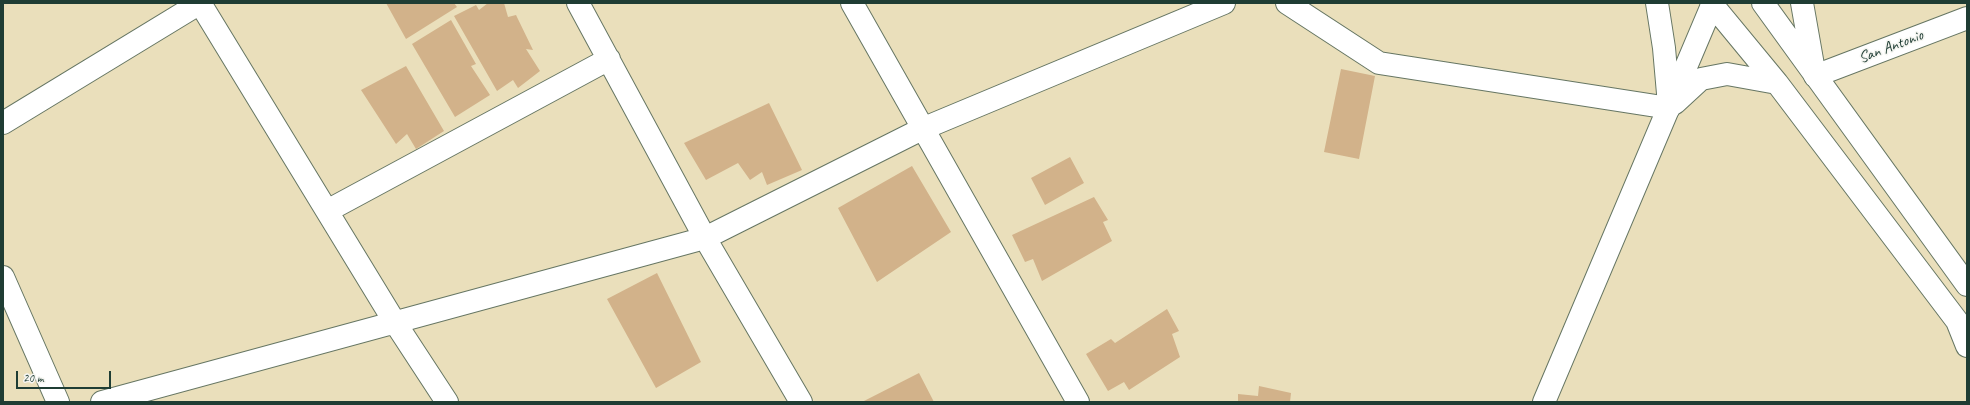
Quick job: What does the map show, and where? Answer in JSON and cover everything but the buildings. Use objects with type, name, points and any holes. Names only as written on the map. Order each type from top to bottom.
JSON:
[{"type":"street","points":[[3,123],[200,3],[394,321],[447,402]]},
{"type":"street","points":[[578,3],[705,238],[801,402]]},
{"type":"street","points":[[852,3],[1078,402]]},
{"type":"street","points":[[102,402],[394,321],[705,238],[922,129],[1224,3]]},
{"type":"street","points":[[1287,3],[1379,63],[1669,108]]},
{"type":"street","points":[[1657,3],[1664,48],[1669,108]]},
{"type":"street","points":[[1763,3],[1967,285]]},
{"type":"street","points":[[1802,3],[1815,76]]},
{"type":"street","points":[[1544,402],[1712,4],[1777,83],[1957,321],[1967,346]]},
{"type":"street","name":"San Antonio","points":[[1815,76],[1967,18]]},
{"type":"street","points":[[327,212],[609,59]]},
{"type":"street","points":[[1669,108],[1701,79],[1726,74],[1777,83]]},
{"type":"street","points":[[3,277],[58,402]]}]
